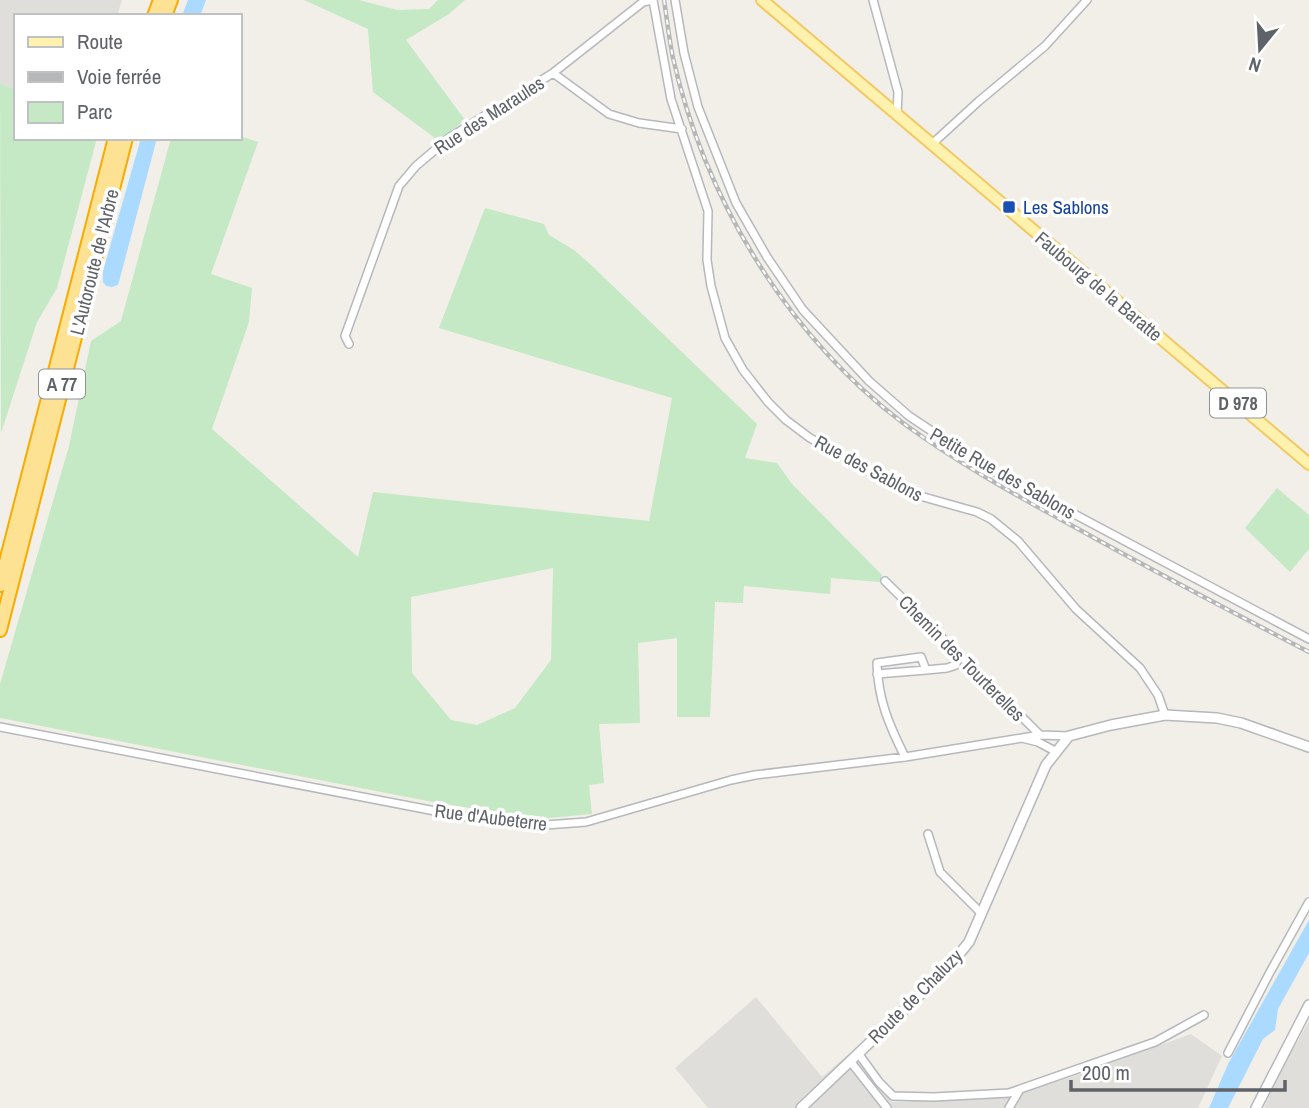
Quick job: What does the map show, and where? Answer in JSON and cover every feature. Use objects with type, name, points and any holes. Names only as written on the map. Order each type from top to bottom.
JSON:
[{"type":"highway","name":"L'Autoroute de l'Arbre","points":[[0,585],[114,140]]},
{"type":"highway","name":"L'Autoroute de l'Arbre","points":[[0,629],[125,140]]},
{"type":"main road","name":"Faubourg de la Baratte","points":[[762,0],[1309,464]]},
{"type":"street","name":"Rue des Maraules","points":[[349,344],[345,336],[400,186],[416,166],[449,138],[553,73],[643,2],[652,0]]},
{"type":"street","name":"Rue des Sablons","points":[[652,0],[671,99],[708,211],[711,286],[725,338],[743,370],[768,402],[810,438],[906,492],[957,505],[991,519],[1018,541],[1076,609],[1140,668],[1158,695],[1166,715]]},
{"type":"street","name":"Petite Rue des Sablons","points":[[675,0],[684,52],[698,107],[736,203],[767,257],[803,310],[869,381],[909,416],[984,466],[1309,639]]},
{"type":"street","points":[[873,0],[898,92],[897,114]]},
{"type":"street","points":[[932,144],[1045,46],[1087,0]]},
{"type":"street","points":[[553,73],[609,114],[639,123],[682,129]]},
{"type":"street","name":"Chemin des Tourterelles","points":[[885,580],[1040,735]]},
{"type":"street","points":[[905,757],[885,717],[877,663],[920,657],[926,670]]},
{"type":"street","points":[[877,674],[956,665]]},
{"type":"street","points":[[1069,736],[1166,715],[1217,718],[1241,723],[1309,747]]},
{"type":"street","name":"Rue d'Aubeterre","points":[[1,728],[448,814],[532,826],[586,822],[755,775],[905,757],[1040,735],[1069,736]]},
{"type":"street","name":"Route de Chaluzy","points":[[801,1108],[948,968],[969,942],[1046,765],[1069,736]]},
{"type":"street","points":[[1022,738],[1038,742],[1055,751]]},
{"type":"street","points":[[928,834],[940,872],[982,914]]},
{"type":"street","points":[[1228,1053],[1309,902]]},
{"type":"street","points":[[1256,1108],[1309,1004]]},
{"type":"street","points":[[858,1053],[885,1090],[900,1097],[1019,1091],[1154,1042],[1204,1015]]},
{"type":"street","points":[[850,1061],[887,1108]]},
{"type":"street","points":[[1009,1108],[1019,1091]]},
{"type":"shaded area","points":[[0,0],[122,0],[118,14],[14,14],[14,89],[0,83]]},
{"type":"shaded area","points":[[756,997],[822,1077],[851,1052],[892,1102],[1001,1097],[1072,1077],[1191,1034],[1222,1056],[1198,1108],[708,1108],[675,1068]]},
{"type":"shaded area","points":[[1309,1021],[1309,1108],[1264,1108],[1278,1076]]},
{"type":"green space","points":[[304,0],[359,0],[397,10],[429,9],[438,0],[465,0],[449,14],[406,40],[465,120],[439,141],[373,92],[368,29]]},
{"type":"green space","points":[[0,83],[14,89],[14,140],[96,140],[57,288],[37,322],[1,433]]},
{"type":"green space","points":[[242,137],[258,142],[211,274],[252,288],[249,322],[212,429],[358,557],[373,492],[649,521],[672,398],[439,328],[485,208],[544,224],[549,235],[574,250],[590,264],[757,424],[745,458],[777,463],[792,484],[882,575],[880,582],[831,578],[830,594],[744,586],[743,603],[715,602],[710,717],[677,717],[677,638],[638,643],[640,723],[599,724],[604,783],[589,785],[592,814],[538,819],[433,802],[0,718],[0,684],[69,446],[91,341],[121,321],[170,140],[242,140]],"holes":[[[553,568],[551,660],[515,708],[477,725],[451,720],[412,673],[411,597]]]},
{"type":"green space","points":[[1277,488],[1309,515],[1309,549],[1290,572],[1245,528]]},
{"type":"water","points":[[188,0],[206,0],[201,14],[183,14]]},
{"type":"water","points":[[140,140],[156,140],[118,285],[106,286],[103,282],[103,271]]},
{"type":"water","points":[[1309,920],[1309,953],[1278,1009],[1275,1030],[1263,1039],[1228,1108],[1209,1108],[1228,1064]]},
{"type":"railway","points":[[664,0],[673,58],[687,111],[729,212],[756,260],[788,306],[823,349],[861,388],[903,423],[990,480],[1309,652]]},
{"type":"place","name":"Les Sablons","points":[[1009,207]]}]
